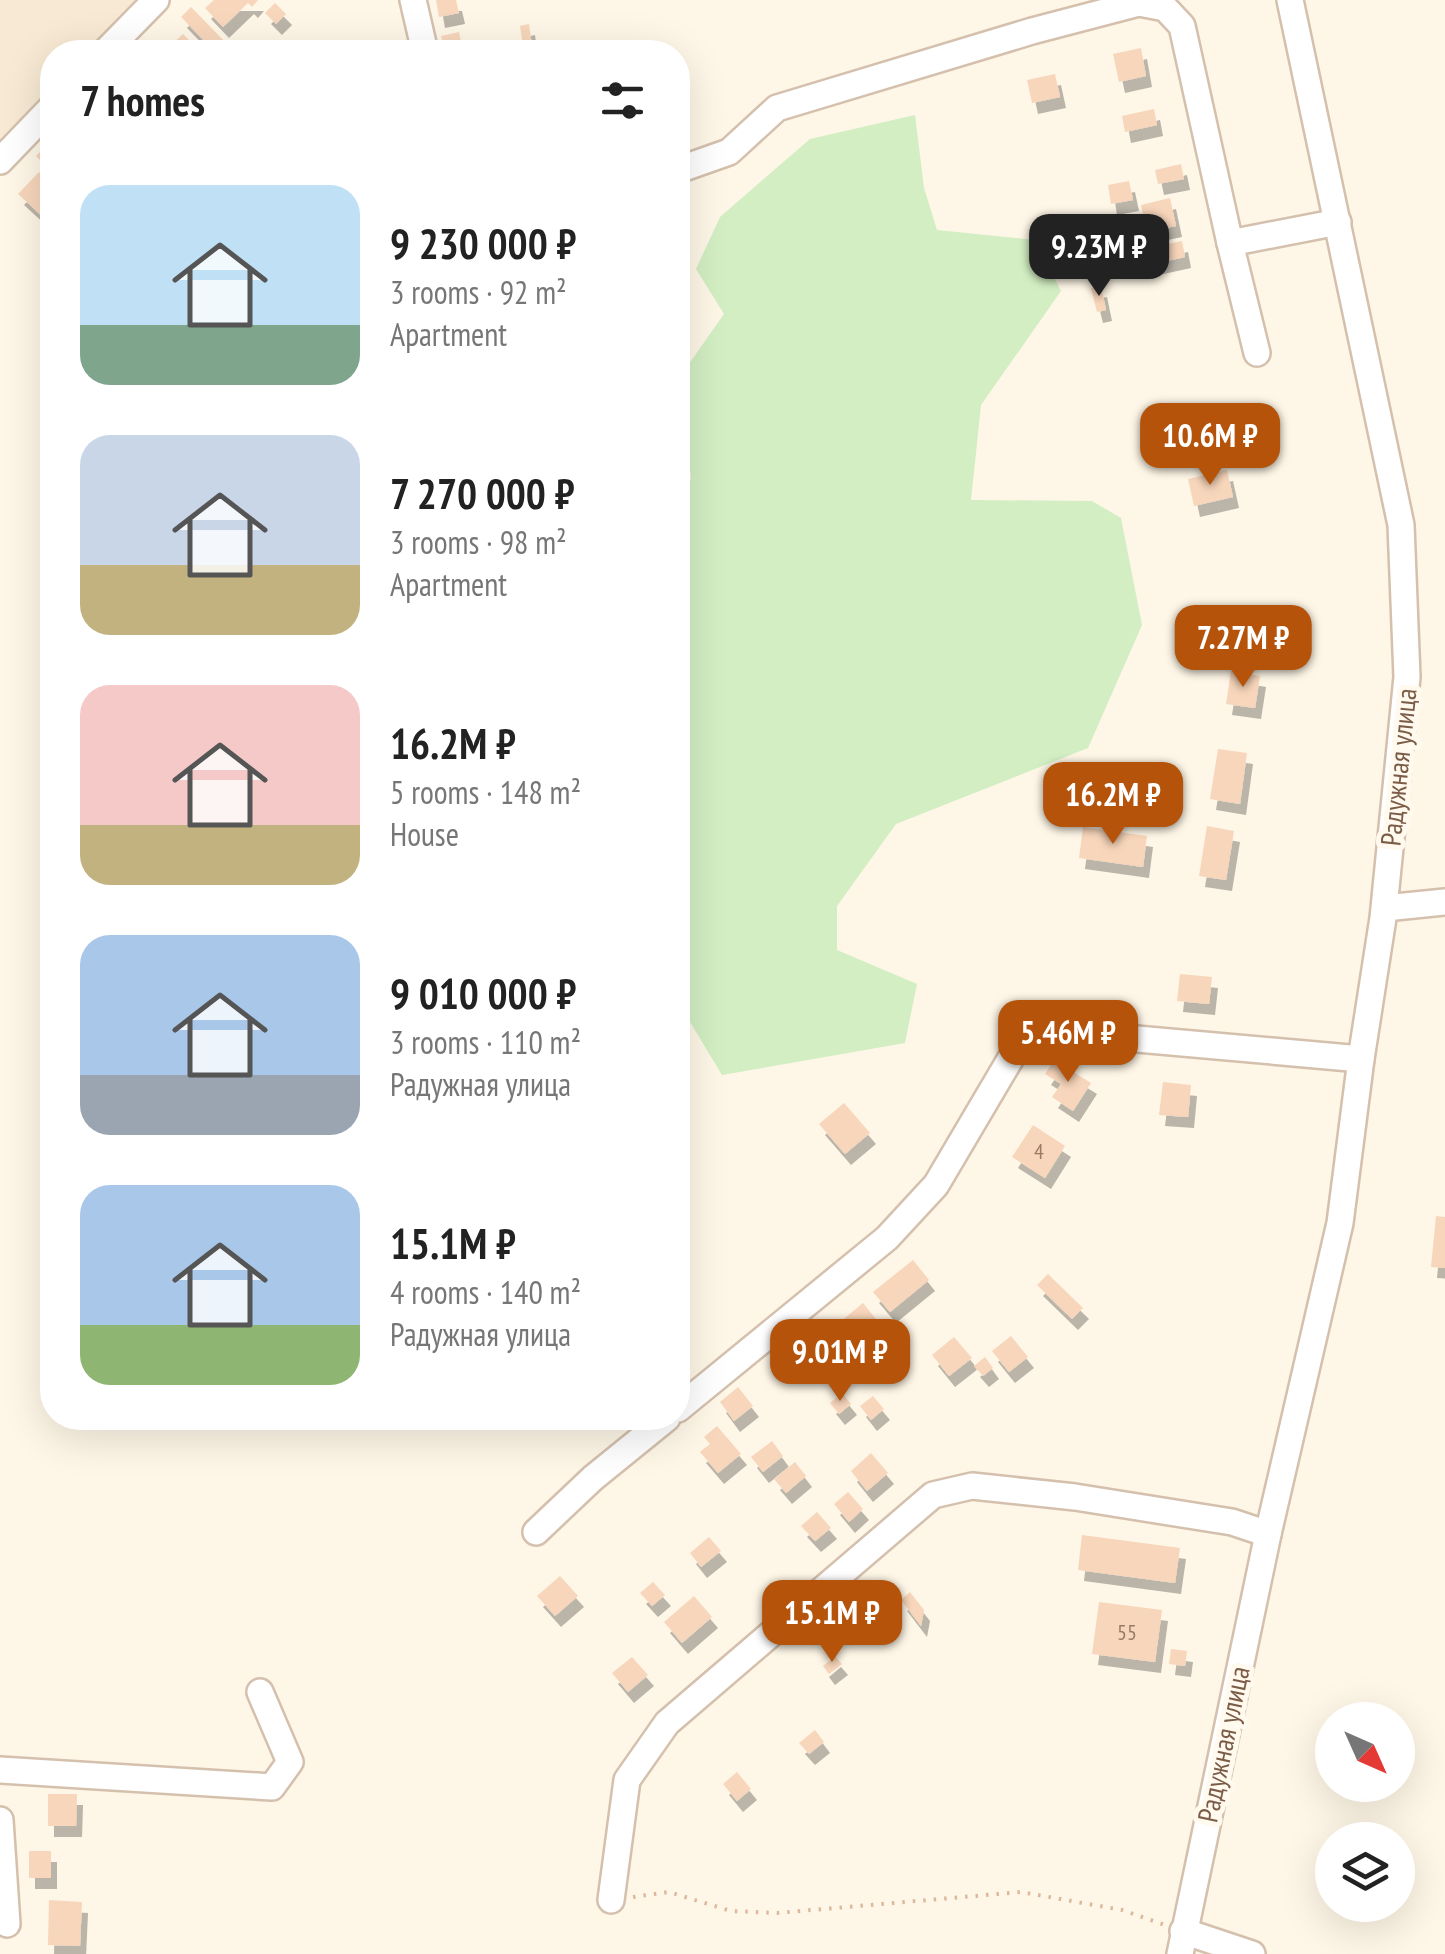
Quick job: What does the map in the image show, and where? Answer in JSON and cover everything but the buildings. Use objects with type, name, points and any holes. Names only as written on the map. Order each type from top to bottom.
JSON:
[{"type":"street","points":[[117,40],[156,0]]},
{"type":"street","points":[[413,0],[422,40]]},
{"type":"street","name":"Радужная улица","points":[[1182,1943],[1268,1534],[1340,1223],[1384,908],[1407,677],[1402,525],[1290,0]]},
{"type":"street","points":[[690,166],[729,152],[778,108],[1014,36],[1139,3],[1165,8],[1182,26],[1257,353]]},
{"type":"street","points":[[0,161],[40,119]]},
{"type":"street","points":[[1230,243],[1338,222]]},
{"type":"street","points":[[1384,908],[1445,902]]},
{"type":"street","points":[[690,1399],[888,1238],[936,1185],[1018,1046],[1047,1032],[1360,1059]]},
{"type":"street","points":[[536,1532],[652,1430]]},
{"type":"street","points":[[611,1900],[627,1780],[667,1723],[933,1496],[972,1486],[1074,1497],[1232,1522],[1268,1534]]},
{"type":"street","points":[[0,1770],[272,1786],[290,1762],[260,1692]]},
{"type":"street","points":[[0,1820],[7,1924]]},
{"type":"street","points":[[1182,1943],[1252,1954]]},
{"type":"path","points":[[611,1900],[670,1892],[730,1912],[777,1913],[1021,1892],[1122,1910],[1182,1943]]},
{"type":"shaded area","points":[[0,0],[147,0],[108,40],[40,40],[40,110],[0,152]]},
{"type":"green space","points":[[915,115],[924,188],[937,230],[1035,240],[1061,291],[981,405],[971,500],[1092,501],[1121,518],[1142,625],[1088,748],[896,824],[837,906],[837,950],[917,984],[905,1043],[722,1075],[690,1022],[690,362],[724,314],[696,269],[720,217],[810,139]]}]
